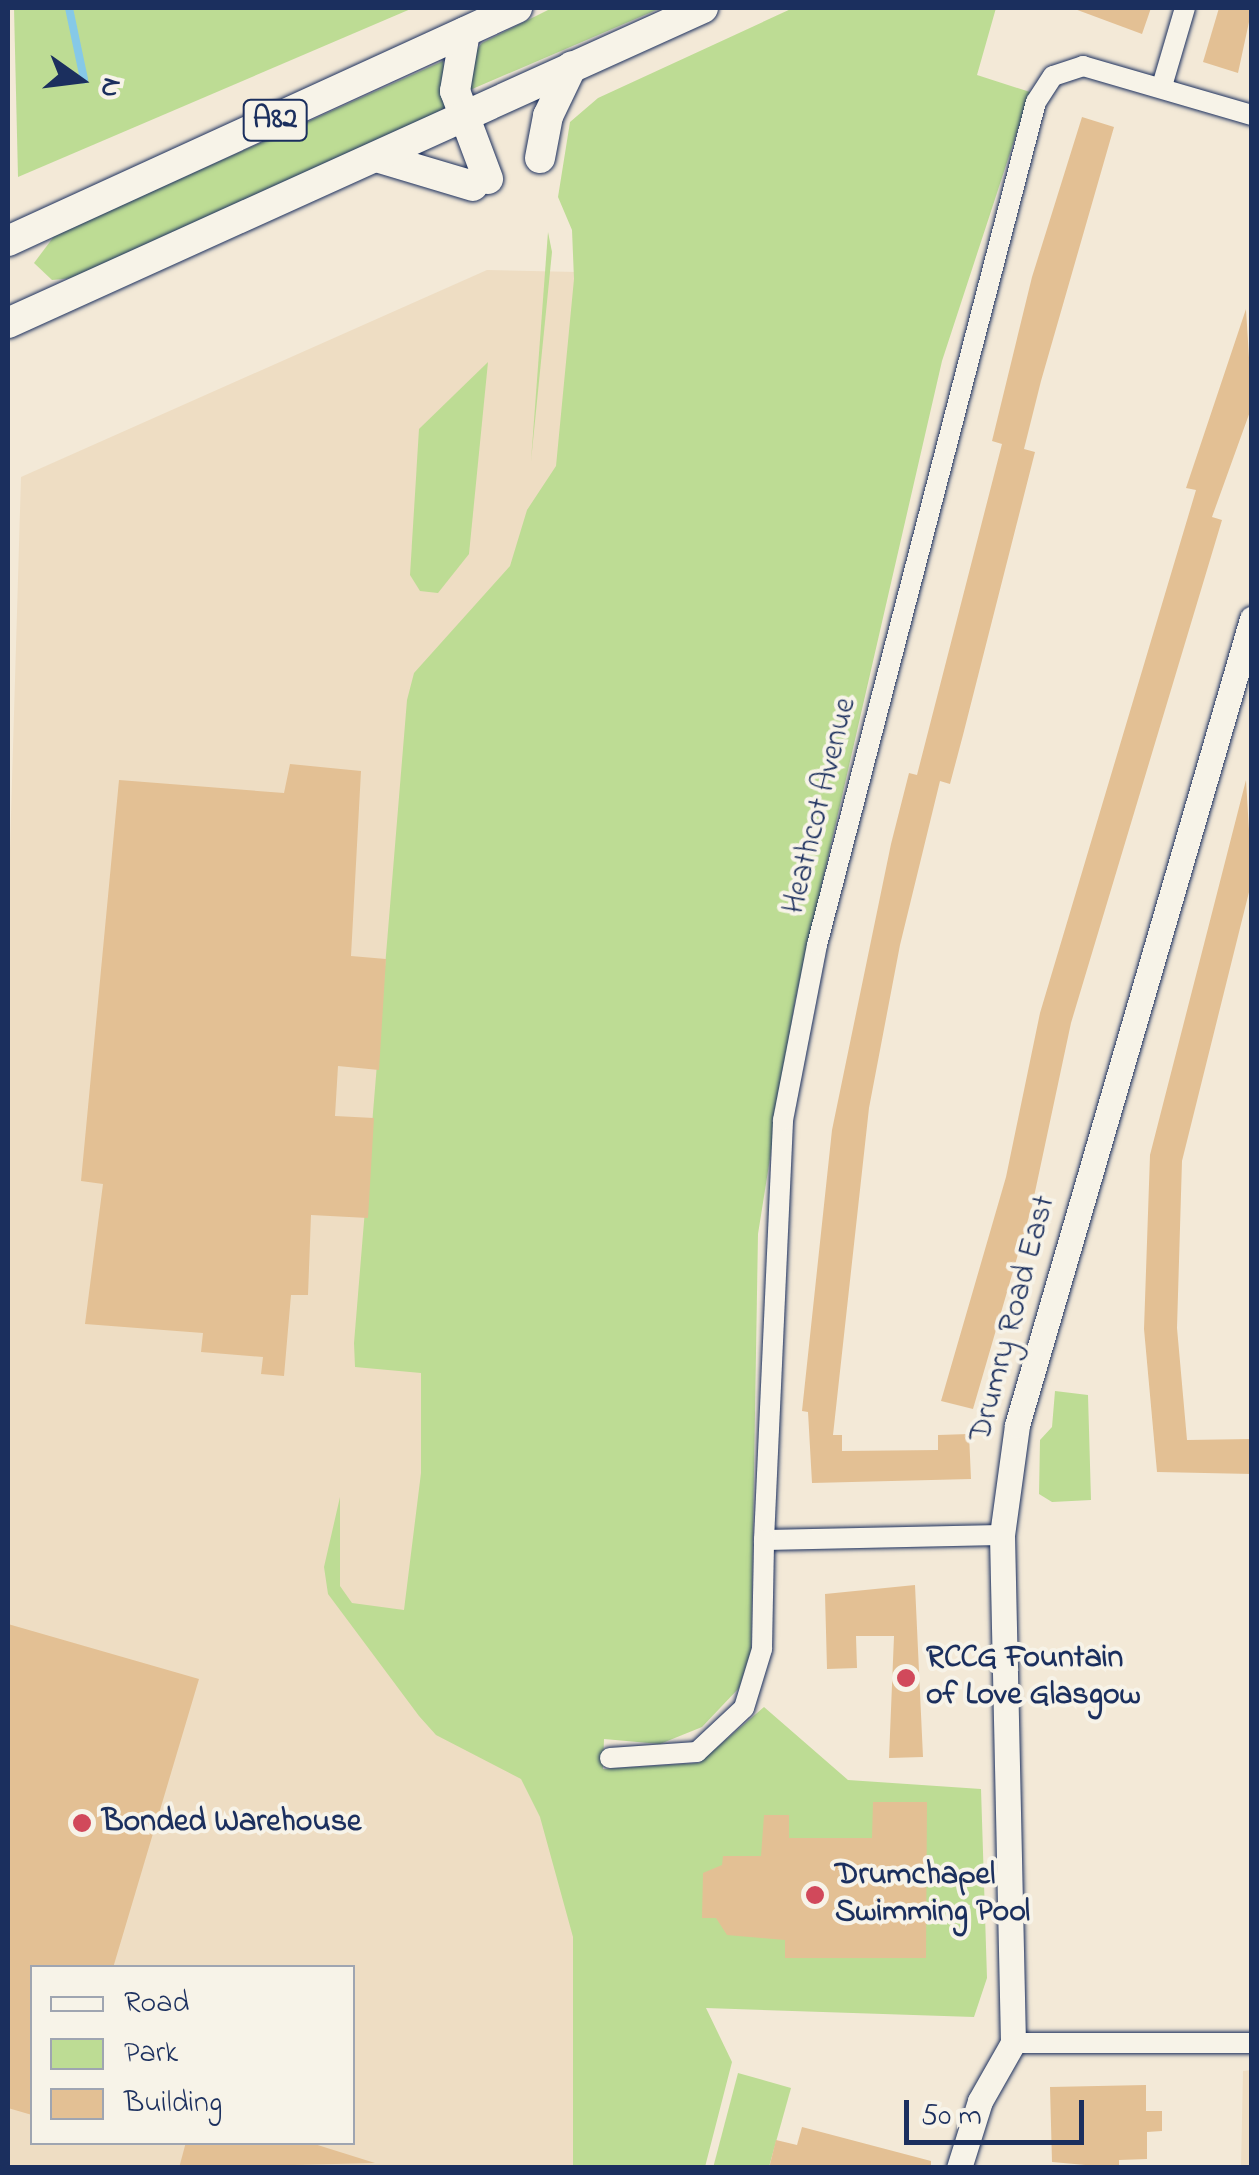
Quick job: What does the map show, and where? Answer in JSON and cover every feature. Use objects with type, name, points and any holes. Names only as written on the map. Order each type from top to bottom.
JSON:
[{"type":"main road","name":"A82","points":[[20,236],[517,8]]},
{"type":"main road","name":"A82","points":[[8,323],[702,8]]},
{"type":"main road","points":[[376,157],[481,182],[454,76],[465,32]]},
{"type":"main road","points":[[540,158],[548,116],[572,66]]},
{"type":"street","points":[[1162,86],[1185,8]]},
{"type":"street","name":"Heathcot Avenue","points":[[610,1758],[697,1752],[744,1708],[762,1649],[782,1120],[817,945],[1031,122],[1044,88],[1067,69],[1098,68],[1252,115]]},
{"type":"street","name":"Drumry Road East","points":[[1014,2043],[1002,1535],[1030,1366],[1252,618]]},
{"type":"street","points":[[764,1540],[1002,1535]]},
{"type":"street","points":[[959,2168],[980,2101],[1014,2043],[1252,2043]]},
{"type":"shaded area","points":[[487,270],[577,272],[600,1744],[588,2167],[8,2168],[8,916],[21,477]]},
{"type":"shaded area","points":[[1251,2070],[1251,2167],[1241,2167],[1243,2071]]},
{"type":"green space","points":[[14,8],[413,8],[18,177]]},
{"type":"green space","points":[[552,8],[661,8],[463,93],[468,61],[482,43]]},
{"type":"green space","points":[[793,8],[996,8],[977,75],[1030,92],[942,361],[795,1001],[758,1234],[751,1650],[739,1688],[702,1727],[660,1744],[604,1739],[603,1769],[699,1763],[764,1707],[848,1780],[981,1789],[987,1978],[974,2017],[706,2008],[732,2062],[705,2167],[573,2167],[573,1937],[540,1817],[521,1779],[436,1735],[419,1716],[328,1594],[324,1567],[340,1497],[340,1586],[352,1603],[404,1610],[421,1473],[421,1373],[355,1367],[354,1343],[407,700],[414,673],[510,566],[527,510],[556,466],[574,279],[572,230],[558,197],[570,122],[598,98]]},
{"type":"green space","points":[[443,61],[449,107],[73,278],[52,280],[34,263],[55,235]]},
{"type":"green space","points":[[548,232],[552,252],[531,461]]},
{"type":"green space","points":[[488,362],[469,554],[438,593],[420,591],[410,575],[419,429]]},
{"type":"green space","points":[[1055,1391],[1088,1395],[1091,1500],[1052,1502],[1039,1494],[1040,1440],[1052,1427]]},
{"type":"green space","points":[[738,2073],[791,2088],[769,2167],[713,2168]]},
{"type":"building","points":[[1072,8],[1151,8],[1142,34]]},
{"type":"building","points":[[1219,8],[1252,8],[1238,73],[1203,62]]},
{"type":"building","points":[[1082,117],[1114,127],[1024,449],[1035,452],[963,735],[950,784],[940,781],[900,945],[869,1108],[833,1435],[842,1435],[842,1451],[938,1450],[938,1435],[969,1434],[971,1479],[812,1483],[808,1412],[802,1411],[832,1130],[891,844],[909,773],[917,775],[1002,444],[992,441],[1032,277]]},
{"type":"building","points":[[1246,309],[1252,406],[1212,517],[1222,520],[1071,1023],[1032,1206],[973,1409],[941,1401],[1006,1177],[1040,1013],[1196,490],[1186,488]]},
{"type":"building","points":[[290,764],[361,771],[351,956],[386,959],[379,1070],[338,1066],[335,1116],[374,1118],[368,1218],[311,1215],[308,1295],[291,1295],[284,1376],[261,1374],[263,1357],[201,1352],[203,1333],[85,1324],[103,1184],[81,1181],[119,780],[284,793]]},
{"type":"building","points":[[1246,780],[1252,880],[1182,1161],[1177,1328],[1187,1440],[1252,1439],[1252,1474],[1157,1472],[1144,1329],[1150,1155]]},
{"type":"building","name":"RCCG Fountain of Love Glasgow","points":[[915,1585],[923,1757],[889,1758],[894,1636],[856,1636],[857,1668],[827,1669],[825,1594]]},
{"type":"building","name":"Bonded Warehouse","points":[[8,1624],[199,1679],[114,1965],[30,1965],[30,2114],[8,2108]]},
{"type":"building","name":"Drumchapel Swimming Pool","points":[[873,1802],[927,1802],[926,1958],[785,1958],[785,1940],[727,1935],[716,1918],[702,1918],[703,1873],[722,1865],[723,1856],[761,1856],[764,1815],[789,1815],[789,1838],[872,1838]]},
{"type":"building","points":[[1146,2085],[1146,2111],[1162,2111],[1162,2131],[1147,2132],[1147,2159],[1119,2160],[1119,2168],[1052,2162],[1050,2087]]},
{"type":"building","points":[[802,2127],[931,2161],[931,2168],[769,2168],[776,2140],[797,2145]]},
{"type":"building","points":[[185,2145],[318,2145],[375,2163],[179,2168]]},
{"type":"waterway","points":[[69,8],[84,79]]},
{"type":"place","name":"RCCG Fountain of Love Glasgow","points":[[906,1678]]},
{"type":"place","name":"Bonded Warehouse","points":[[82,1823]]},
{"type":"place","name":"Drumchapel Swimming Pool","points":[[815,1895]]}]
